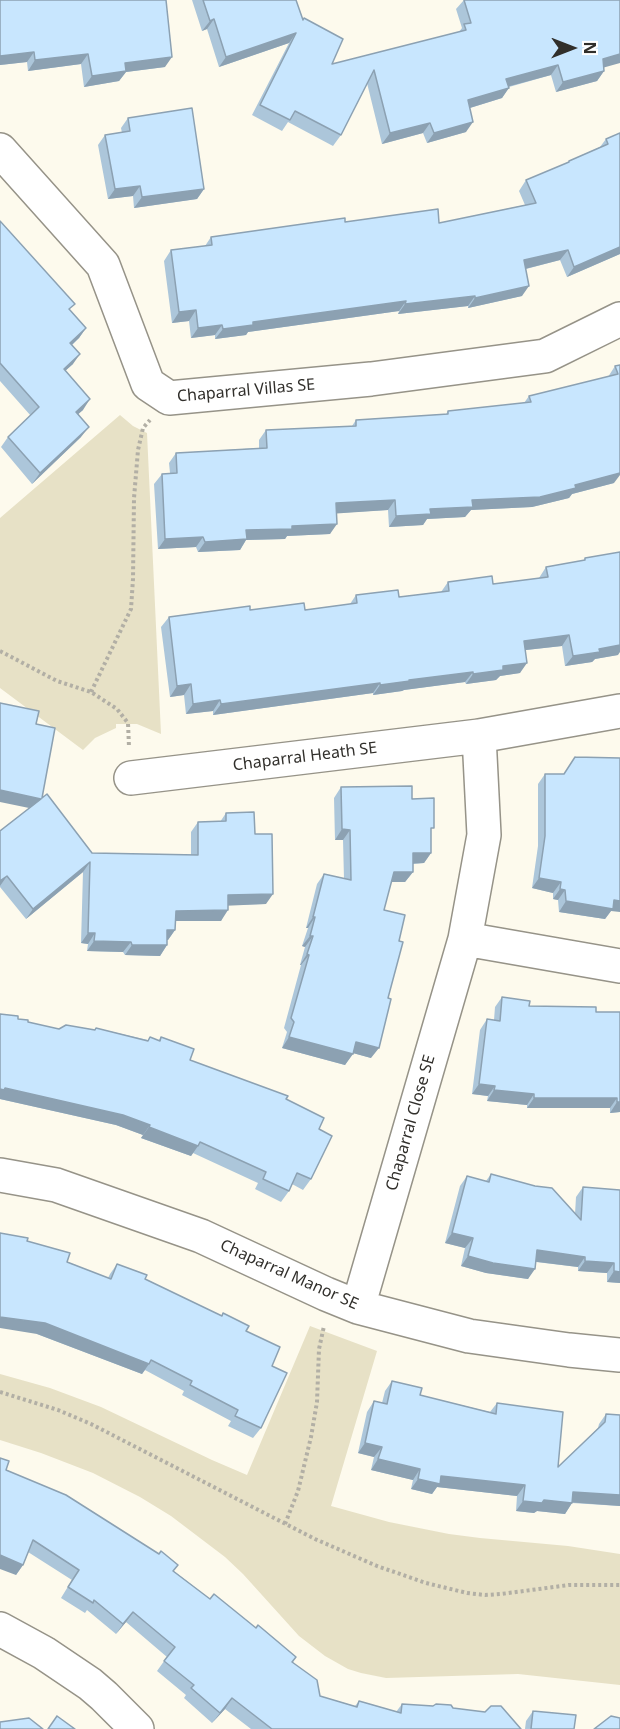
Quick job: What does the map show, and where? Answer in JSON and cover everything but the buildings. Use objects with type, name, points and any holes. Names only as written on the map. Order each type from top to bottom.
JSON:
[{"type":"street","name":"Chaparral Villas SE","points":[[0,150],[103,265],[148,384],[169,398],[371,379],[545,356],[620,319]]},
{"type":"street","points":[[479,736],[620,711]]},
{"type":"street","name":"Chaparral Heath SE","points":[[131,778],[479,736]]},
{"type":"street","name":"Chaparral Close SE","points":[[358,1306],[465,939],[484,835],[479,736]]},
{"type":"street","points":[[465,939],[620,966]]},
{"type":"street","name":"Chaparral Manor SE","points":[[0,1176],[56,1185],[201,1236],[326,1294],[358,1306],[469,1336],[620,1355]]},
{"type":"street","points":[[0,1629],[44,1653],[77,1675],[104,1696],[137,1729]]},
{"type":"path","points":[[92,692],[131,609],[134,498],[138,450],[143,428],[169,398]]},
{"type":"path","points":[[0,651],[57,681],[92,692],[117,709],[128,723],[131,778]]},
{"type":"path","points":[[285,1524],[298,1491],[311,1437],[317,1402],[319,1349],[325,1324]]},
{"type":"path","points":[[0,1392],[58,1410],[91,1424],[285,1524],[377,1566],[426,1583],[467,1593],[501,1594],[569,1585],[620,1585]]},
{"type":"shaded area","points":[[120,415],[133,426],[147,433],[161,734],[137,724],[116,724],[116,728],[95,738],[83,750],[0,688],[0,518]]},
{"type":"shaded area","points":[[310,1326],[377,1351],[331,1506],[389,1522],[449,1534],[568,1546],[620,1554],[620,1685],[518,1674],[386,1678],[348,1669],[325,1656],[299,1636],[225,1557],[171,1516],[93,1473],[0,1440],[0,1374],[50,1388],[101,1407],[247,1475]]}]
